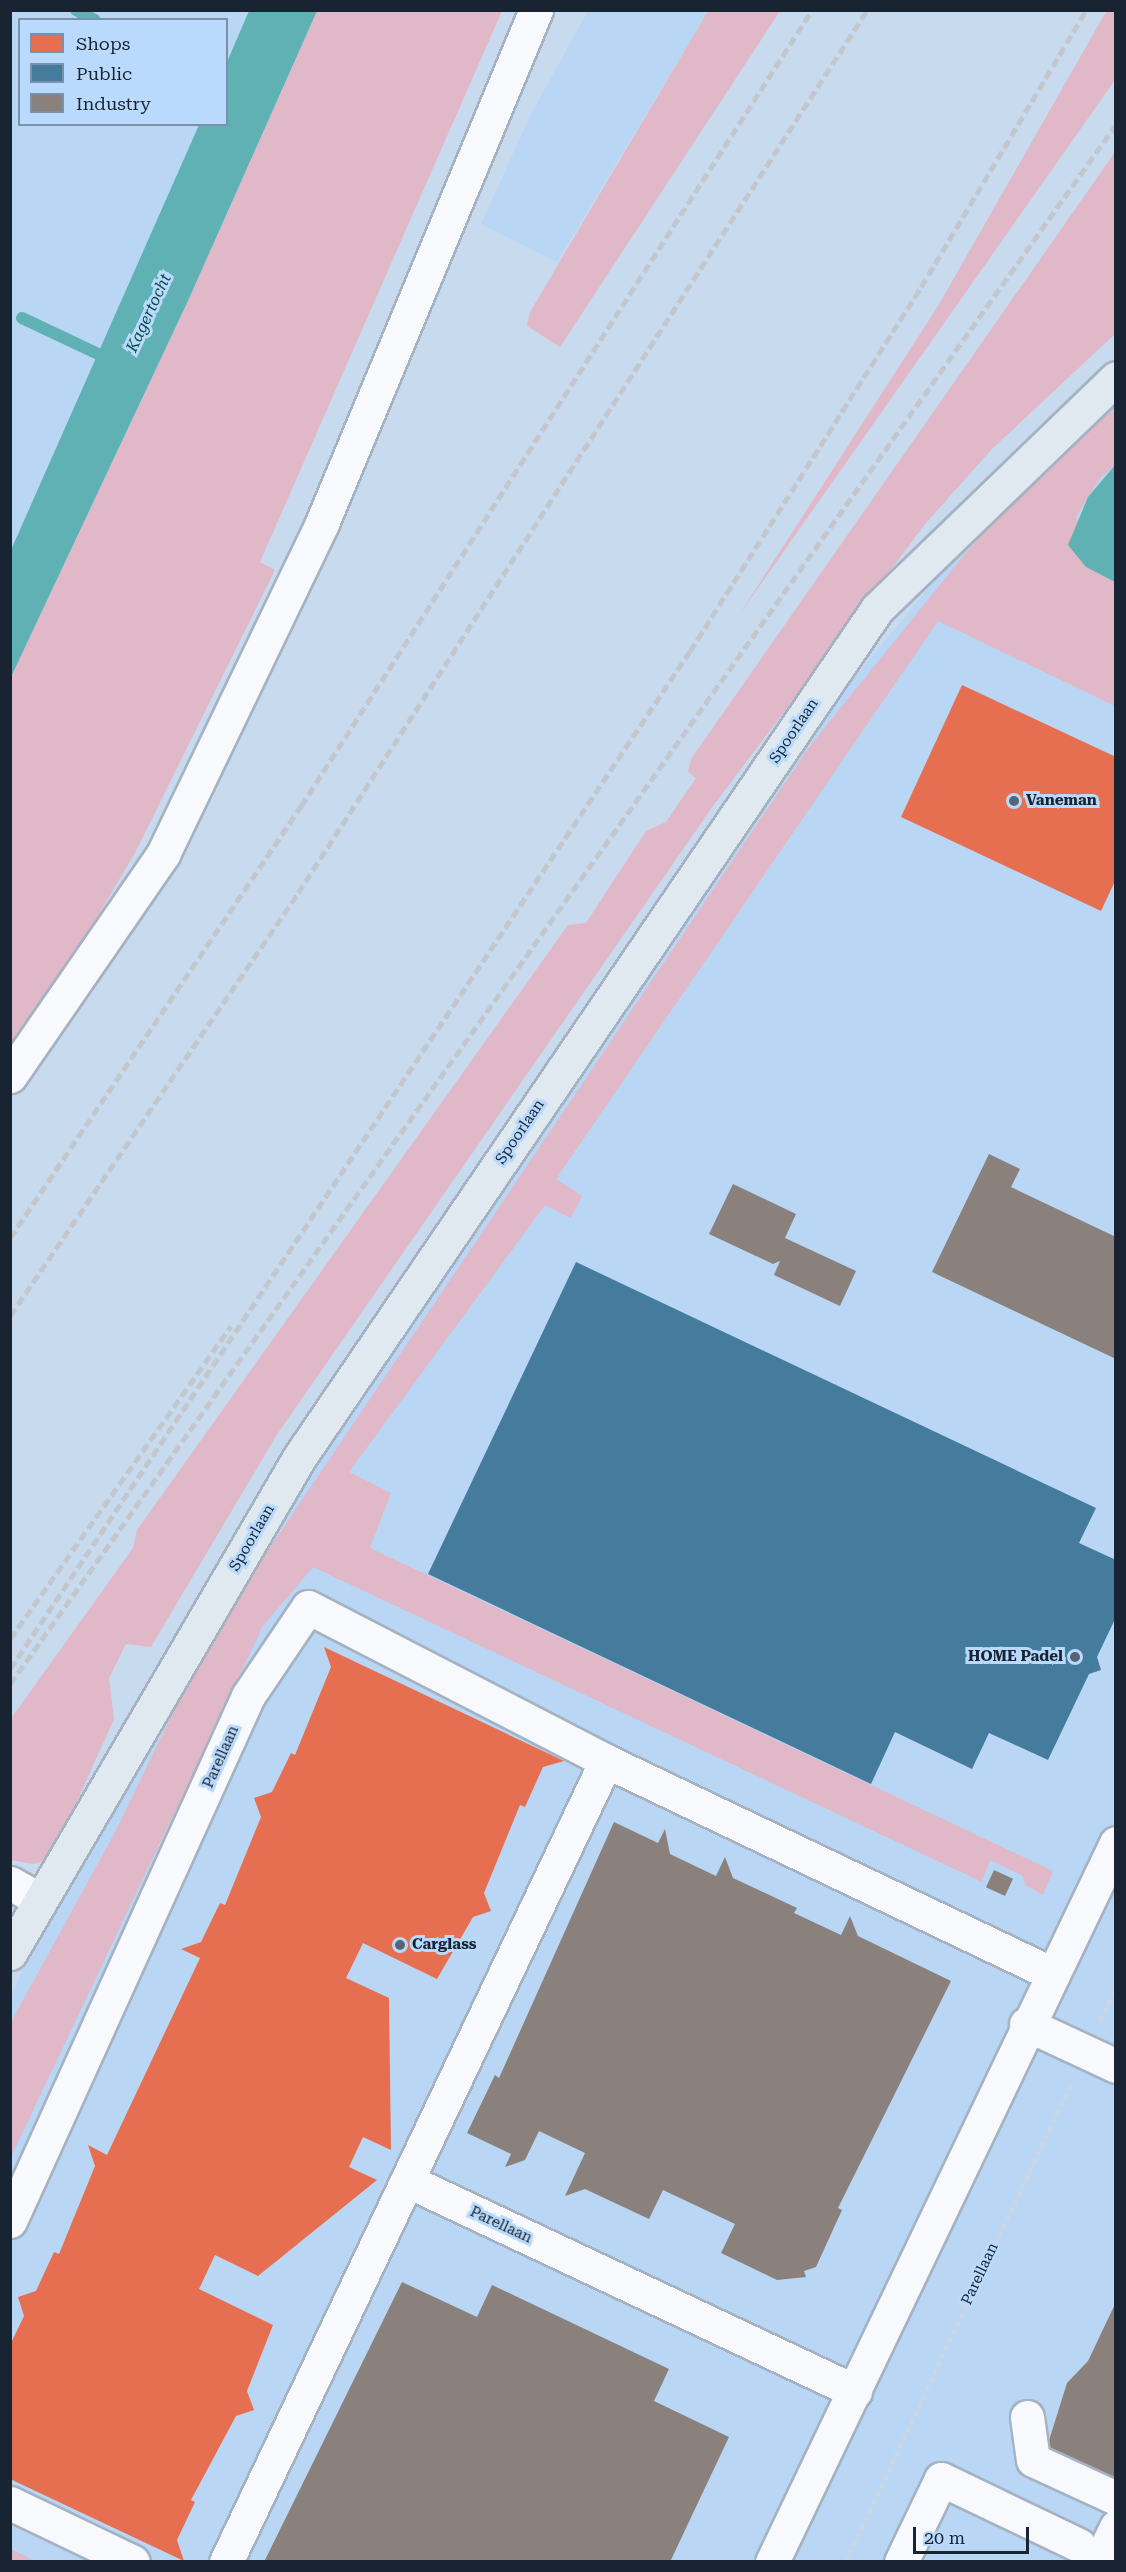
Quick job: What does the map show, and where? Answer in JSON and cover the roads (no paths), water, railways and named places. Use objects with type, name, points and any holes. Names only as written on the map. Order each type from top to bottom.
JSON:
[{"type":"main road","name":"Spoorlaan","points":[[10,1953],[299,1458],[877,609],[1116,378]]},
{"type":"street","points":[[10,1076],[163,854],[322,523],[536,10]]},
{"type":"street","name":"Parellaan","points":[[10,2221],[248,1696],[308,1607],[606,1761],[1050,1973]]},
{"type":"street","points":[[226,2562],[606,1761]]},
{"type":"street","points":[[772,2562],[855,2391],[1050,1973],[1116,1843]]},
{"type":"street","points":[[10,1883],[41,1900]]},
{"type":"street","points":[[1026,2024],[1116,2066]]},
{"type":"street","name":"Parellaan","points":[[408,2181],[855,2391]]},
{"type":"street","points":[[1027,2417],[1033,2460],[1116,2498]]},
{"type":"street","points":[[901,2562],[941,2479],[1089,2553],[1116,2527]]},
{"type":"street","points":[[10,2504],[133,2562]]},
{"type":"water","name":"Kagertocht","points":[[249,11],[317,11],[187,303],[11,677],[11,550],[199,126],[228,126],[228,60]]},
{"type":"water","points":[[1115,465],[1115,582],[1086,567],[1068,545],[1088,497]]},
{"type":"waterway","points":[[76,10],[91,18]]},
{"type":"waterway","points":[[22,318],[113,361]]},
{"type":"railway","points":[[10,1238],[301,806],[812,10]]},
{"type":"railway","points":[[10,1316],[298,893],[867,10]]},
{"type":"railway","points":[[10,1669],[690,651],[921,287],[1086,10]]},
{"type":"railway","points":[[10,1684],[1116,124]]},
{"type":"railway","points":[[10,1639],[231,1326]]},
{"type":"place","name":"Vaneman","points":[[1014,801]]},
{"type":"place","name":"HOME Padel","points":[[1075,1657]]},
{"type":"place","name":"Carglass","points":[[400,1945]]}]
